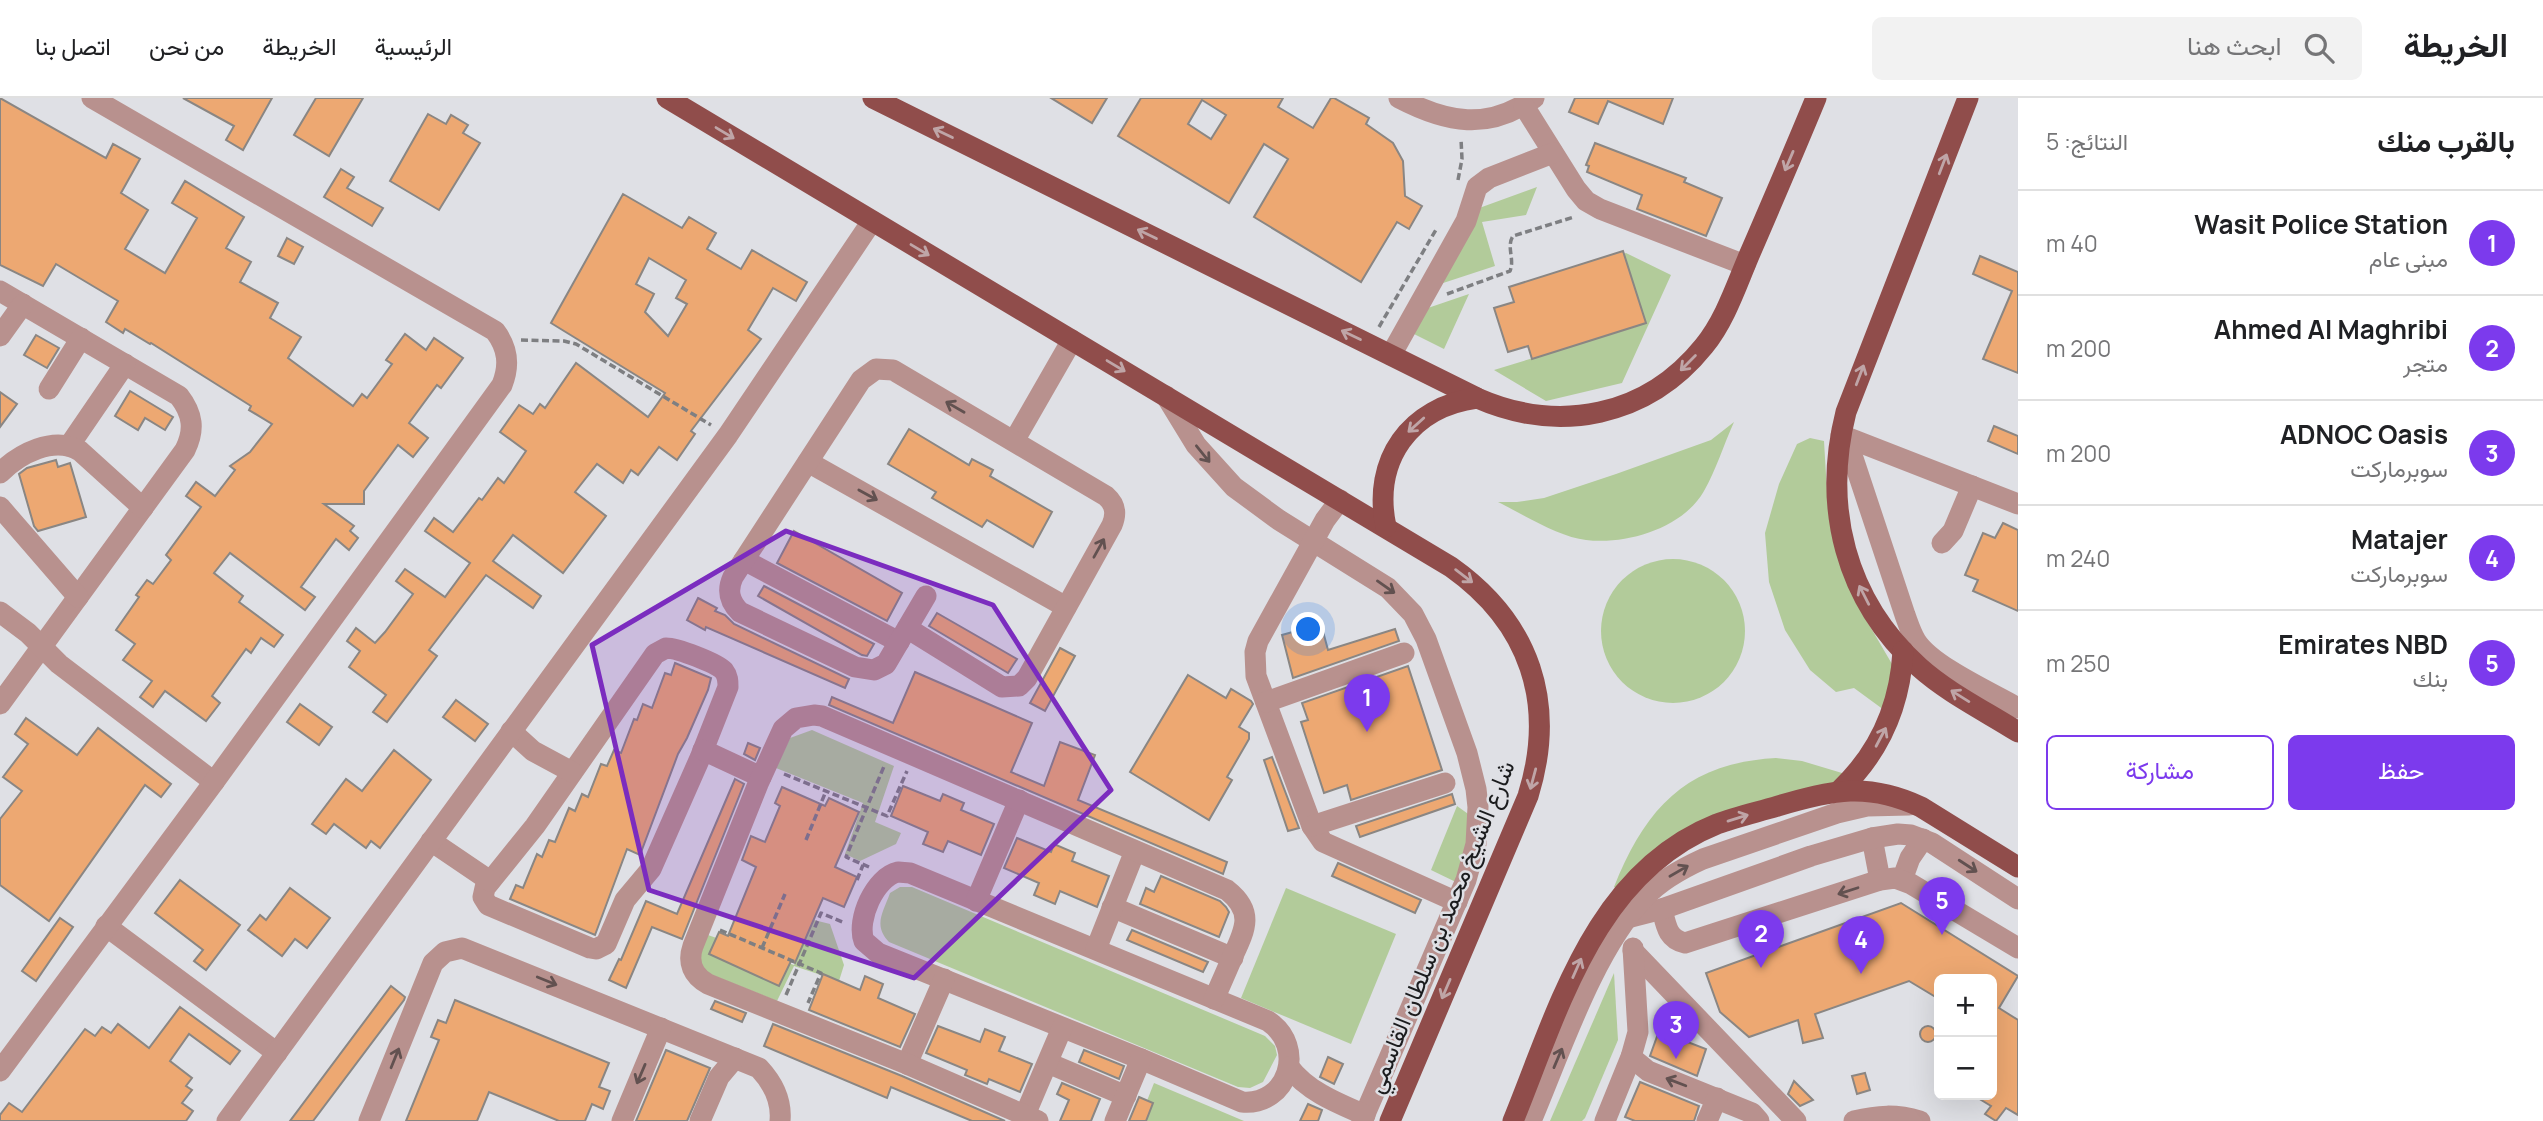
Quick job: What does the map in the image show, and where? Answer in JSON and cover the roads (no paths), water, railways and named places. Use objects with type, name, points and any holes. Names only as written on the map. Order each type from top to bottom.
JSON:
[{"type":"main road","name":"شارع الشيخ محمد بن سلطان القاسمي","points":[[667,98],[1386,527],[1469,579],[1500,610],[1531,667],[1537,688],[1541,732],[1537,764],[1528,796],[1390,1121]]},
{"type":"main road","points":[[873,98],[1477,398],[1518,413],[1564,417],[1610,410],[1632,402],[1672,378],[1705,345],[1728,304],[1816,98]]},
{"type":"main road","points":[[1968,98],[1854,390],[1843,436],[1836,493],[1845,550],[1874,614],[1903,651],[1941,683],[2018,732]]},
{"type":"main road","points":[[1386,527],[1383,484],[1389,463],[1402,440],[1411,428],[1435,411],[1456,402],[1477,398]]},
{"type":"main road","points":[[1840,790],[1870,757],[1885,730],[1900,683],[1903,651]]},
{"type":"main road","points":[[1513,1121],[1585,948],[1606,915],[1631,884],[1671,850],[1716,825],[1818,794],[1840,790],[1873,791],[1922,807],[2018,867]]},
{"type":"street","points":[[1399,98],[1438,116],[1460,120],[1482,120],[1504,115],[1529,102],[1553,153],[1581,196],[1600,209],[1745,265]]},
{"type":"street","points":[[0,1071],[502,385],[508,363],[502,340],[495,331],[98,99]]},
{"type":"street","points":[[1391,355],[1466,221],[1477,187],[1489,178],[1553,153]]},
{"type":"street","points":[[227,1121],[728,435],[872,221]]},
{"type":"street","points":[[0,291],[180,396],[191,416],[192,428],[186,450],[0,704]]},
{"type":"street","points":[[0,336],[23,304]]},
{"type":"street","points":[[48,389],[81,338]]},
{"type":"street","points":[[1014,441],[1072,340]]},
{"type":"street","points":[[69,446],[125,364]]},
{"type":"street","points":[[744,560],[903,635],[1002,687],[1013,688],[1024,682],[1112,525],[1115,519],[1114,506],[1106,496],[893,370],[876,369],[861,380],[744,560],[730,584],[730,600],[740,612],[861,669],[881,668],[886,664],[903,635],[926,596]]},
{"type":"street","points":[[1166,396],[1196,445],[1234,487],[1256,505],[1388,588],[1405,603],[1420,626],[1467,753],[1476,789],[1476,844],[1466,880],[1364,1118],[1322,1095],[1289,1067]]},
{"type":"street","points":[[1843,436],[2018,504]]},
{"type":"street","points":[[1843,436],[1916,640],[1925,652],[1940,663],[2018,708]]},
{"type":"street","points":[[0,473],[12,460],[24,453],[69,446],[80,451],[143,508]]},
{"type":"street","points":[[808,461],[1066,607]]},
{"type":"street","points":[[1942,543],[1957,524],[1972,486]]},
{"type":"street","points":[[1335,497],[1314,542],[1258,641],[1255,652],[1256,676],[1312,826],[1323,842],[1457,902]]},
{"type":"street","points":[[0,507],[78,597]]},
{"type":"street","points":[[0,612],[28,633],[64,668],[214,782]]},
{"type":"street","points":[[666,648],[678,650],[719,667],[726,675],[728,687],[701,754],[651,869],[625,900],[609,939],[601,947],[590,948],[488,905],[483,892],[490,881],[535,826],[655,654],[666,648]]},
{"type":"street","points":[[1266,702],[1404,653]]},
{"type":"street","points":[[1062,1028],[1048,1063],[1032,1118],[907,1064],[708,984],[696,975],[690,961],[691,954],[783,729],[796,718],[805,715],[822,716],[1218,885],[1240,902],[1246,919],[1243,936],[1214,999]]},
{"type":"street","points":[[511,731],[533,751],[572,772]]},
{"type":"street","points":[[701,754],[762,776]]},
{"type":"street","points":[[1312,826],[1445,783]]},
{"type":"street","points":[[976,901],[1019,800]]},
{"type":"street","points":[[1531,1121],[1601,961],[1625,920],[1646,896],[1682,868],[1837,813],[1881,804],[1922,807]]},
{"type":"street","points":[[1811,856],[1837,813]]},
{"type":"street","points":[[1625,920],[1811,856],[1872,838],[1898,834],[1923,839],[2018,898]]},
{"type":"street","points":[[1872,838],[1880,880]]},
{"type":"street","points":[[1902,880],[1910,858],[1923,839]]},
{"type":"street","points":[[431,841],[490,881]]},
{"type":"street","points":[[1096,949],[1135,851]]},
{"type":"street","points":[[909,873],[976,901],[1275,1026],[1289,1046],[1291,1055],[1289,1067],[1278,1088],[1269,1098],[1242,1102],[873,950],[864,942],[861,930],[876,887],[888,875],[909,873]]},
{"type":"street","points":[[1662,909],[1672,938],[1685,943],[1880,880],[1902,880],[2018,948]]},
{"type":"street","points":[[1112,907],[1233,958]]},
{"type":"street","points":[[1605,1121],[1638,1032],[1633,951],[1625,920]]},
{"type":"street","points":[[106,926],[277,1053]]},
{"type":"street","points":[[369,1121],[433,963],[453,948],[470,950],[759,1068],[768,1077],[779,1100],[780,1121]]},
{"type":"street","points":[[1633,951],[1796,1121]]},
{"type":"street","points":[[907,1064],[944,979]]},
{"type":"street","points":[[622,1121],[661,1028]]},
{"type":"street","points":[[1631,1056],[1648,1072],[1752,1113],[1759,1121]]},
{"type":"street","points":[[700,1121],[719,1077],[735,1058]]},
{"type":"street","points":[[1115,1121],[1141,1059]]},
{"type":"street","points":[[1048,1063],[1126,1096]]},
{"type":"street","points":[[1278,1088],[1322,1095]]},
{"type":"street","points":[[1707,1121],[1717,1098]]},
{"type":"street","points":[[1854,1121],[1876,1115],[1899,1115],[1920,1121]]},
{"type":"place","name":"Wasit Police Station","points":[[1367,732]]},
{"type":"place","name":"Emirates NBD","points":[[1942,935]]},
{"type":"place","name":"Ahmed Al Maghribi","points":[[1761,968]]},
{"type":"place","name":"Matajer","points":[[1861,974]]},
{"type":"place","name":"ADNOC Oasis","points":[[1676,1059]]}]
